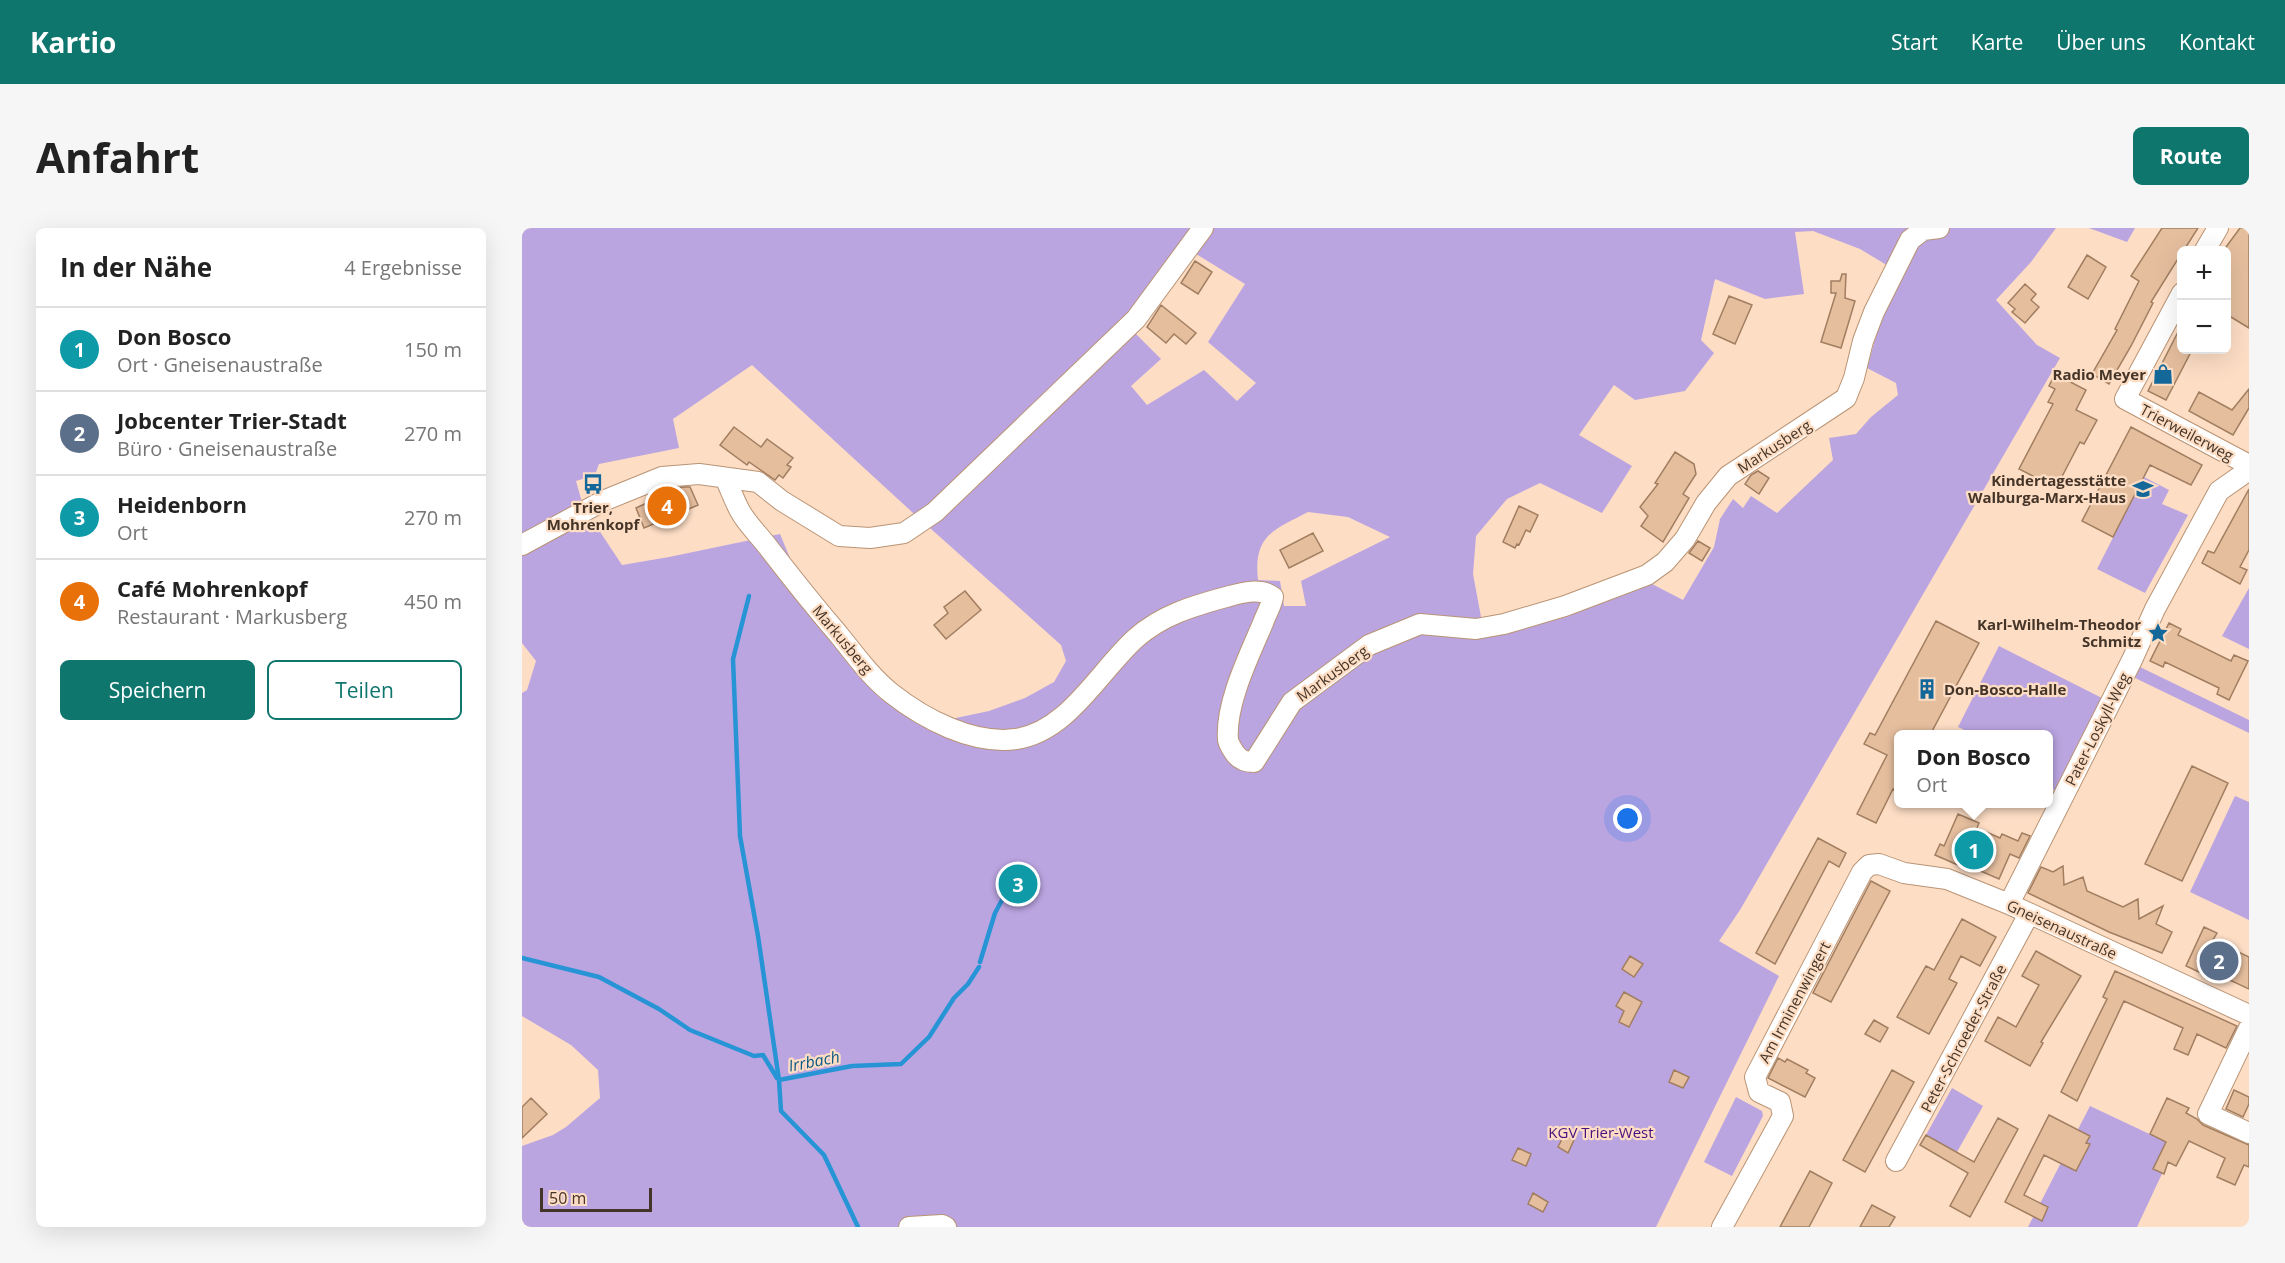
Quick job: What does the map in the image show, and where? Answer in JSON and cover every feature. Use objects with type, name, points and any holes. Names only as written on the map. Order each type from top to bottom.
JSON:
[{"type":"street","points":[[522,545],[603,501],[662,477],[699,474],[758,482],[782,501],[839,536],[870,538],[904,533],[935,512],[1136,319],[1203,228]]},
{"type":"street","name":"Markusberg","points":[[725,478],[741,512],[821,614],[866,668],[890,692],[924,715],[964,733],[992,739],[1017,739],[1038,731],[1068,714],[1136,637],[1170,614],[1234,595],[1267,592],[1274,597],[1240,682],[1232,708],[1228,742],[1237,758],[1246,762],[1254,762],[1292,702],[1369,645],[1420,624],[1476,629],[1504,624],[1565,606],[1647,575],[1665,562],[1685,539],[1707,503],[1728,476],[1846,398],[1874,312],[1910,240],[1923,230],[1939,228]]},
{"type":"street","points":[[2207,246],[2218,228]]},
{"type":"street","name":"Trierweilerweg","points":[[2177,300],[2125,399],[2249,467]]},
{"type":"street","name":"Pater-Loskyll-Weg","points":[[2009,904],[2132,660],[2155,609],[2219,491],[2249,467]]},
{"type":"street","name":"Gneisenaustraße","points":[[1869,865],[1879,864],[1904,873],[1947,879],[2009,904],[2249,1016]]},
{"type":"street","name":"Am Irminenwingert","points":[[1722,1227],[1783,1116],[1780,1102],[1759,1092],[1755,1077],[1862,872],[1869,865]]},
{"type":"street","name":"Peter-Schroeder-Straße","points":[[1896,1161],[2029,914]]},
{"type":"street","points":[[2249,1028],[2208,1114],[2249,1133]]},
{"type":"street","points":[[909,1227],[942,1225],[946,1227]]},
{"type":"green space","name":"KGV Trier-West","points":[[522,228],[2056,228],[2031,262],[1996,300],[2037,345],[2060,358],[1740,910],[1719,941],[1779,976],[1656,1227],[522,1227],[522,1146],[553,1135],[566,1127],[600,1098],[598,1070],[571,1045],[522,1016],[522,693],[527,690],[536,661],[522,643]],"holes":[[[1813,231],[1860,249],[1895,270],[1867,368],[1896,383],[1898,395],[1871,417],[1856,434],[1829,438],[1833,460],[1777,513],[1751,496],[1743,508],[1733,499],[1720,519],[1714,547],[1683,600],[1652,584],[1563,618],[1484,633],[1473,574],[1476,536],[1507,499],[1540,483],[1602,513],[1632,466],[1579,435],[1614,385],[1635,400],[1685,391],[1714,353],[1701,340],[1715,279],[1765,299],[1804,294],[1795,232]],[[1183,246],[1245,284],[1208,342],[1256,383],[1237,401],[1204,370],[1147,405],[1131,386],[1161,359],[1123,321]],[[752,365],[1061,645],[1066,661],[1054,682],[1025,698],[989,711],[951,719],[920,704],[886,679],[790,558],[780,534],[622,565],[583,506],[576,481],[595,475],[599,464],[679,448],[673,419]],[[1308,512],[1348,517],[1390,537],[1301,581],[1306,606],[1284,606],[1280,581],[1258,580],[1259,553],[1268,536]]]},
{"type":"green space","points":[[2089,228],[2135,228],[2127,242]]},
{"type":"green space","points":[[2144,477],[2169,490],[2162,504],[2188,515],[2145,593],[2097,569]]},
{"type":"green space","points":[[2249,588],[2249,649],[2222,636]]},
{"type":"green space","points":[[1999,646],[2102,698],[2058,792],[2053,789],[2053,730],[1964,730],[1958,727]]},
{"type":"green space","points":[[2140,667],[2249,720],[2249,733],[2135,678]]},
{"type":"green space","points":[[2235,796],[2249,802],[2249,920],[2190,892]]},
{"type":"green space","points":[[1952,1088],[1983,1106],[1957,1152],[1926,1135]]},
{"type":"green space","points":[[1736,1097],[1762,1111],[1763,1116],[1732,1176],[1704,1162]]},
{"type":"green space","points":[[2090,1106],[2175,1146],[2137,1227],[2028,1227]]},
{"type":"building","points":[[2162,228],[2198,228],[2187,246],[2177,246],[2177,260],[2151,302],[2153,303],[2131,346],[2109,384],[2092,374],[2117,330],[2115,329],[2139,281],[2131,276]]},
{"type":"building","points":[[2240,228],[2249,228],[2249,328],[2231,317],[2231,246],[2227,246]]},
{"type":"building","points":[[2087,255],[2106,267],[2088,299],[2068,287]]},
{"type":"building","points":[[1195,261],[1212,272],[1198,294],[1181,283]]},
{"type":"building","points":[[1842,274],[1846,274],[1845,298],[1855,301],[1841,348],[1821,342],[1836,293],[1831,293],[1831,281],[1840,281]]},
{"type":"building","points":[[2025,284],[2036,294],[2031,300],[2039,307],[2025,323],[2012,312],[2015,309],[2008,303]]},
{"type":"building","points":[[1729,296],[1752,305],[1735,344],[1713,334]]},
{"type":"building","points":[[1161,305],[1196,333],[1186,344],[1174,334],[1166,343],[1147,327]]},
{"type":"building","points":[[2177,334],[2177,354],[2190,354],[2166,400],[2148,391]]},
{"type":"building","points":[[2055,374],[2086,390],[2076,410],[2097,420],[2084,444],[2080,442],[2056,488],[2019,469],[2053,404],[2048,402],[2055,389],[2049,386]]},
{"type":"building","points":[[2249,389],[2249,408],[2233,435],[2189,411],[2199,392],[2232,410]]},
{"type":"building","points":[[734,427],[761,447],[767,439],[793,458],[787,465],[791,467],[783,478],[779,475],[775,480],[749,462],[747,465],[720,445]]},
{"type":"building","points":[[2131,427],[2202,465],[2191,485],[2150,465],[2113,537],[2082,521]]},
{"type":"building","points":[[1675,452],[1694,464],[1696,474],[1683,494],[1689,498],[1663,542],[1641,526],[1648,516],[1640,507],[1658,484],[1655,483]]},
{"type":"building","points":[[1758,471],[1769,478],[1759,494],[1745,484],[1751,475]]},
{"type":"building","points":[[682,487],[690,487],[698,505],[644,528],[636,508]]},
{"type":"building","points":[[2249,489],[2249,550],[2240,567],[2247,570],[2240,584],[2202,563],[2208,551],[2214,553]]},
{"type":"building","points":[[1519,506],[1538,515],[1530,532],[1526,530],[1519,545],[1517,544],[1515,548],[1503,542]]},
{"type":"building","points":[[1313,533],[1323,551],[1289,568],[1280,550]]},
{"type":"building","points":[[1698,541],[1710,548],[1702,561],[1689,553]]},
{"type":"building","points":[[965,591],[981,610],[946,639],[934,625],[948,613],[944,607]]},
{"type":"building","name":"Don-Bosco-Halle","points":[[1936,621],[1979,643],[1933,730],[1894,730],[1894,790],[1876,823],[1857,814],[1887,755],[1864,744],[1870,733],[1875,735]]},
{"type":"building","points":[[2169,623],[2181,629],[2178,635],[2231,661],[2234,655],[2248,661],[2229,700],[2217,694],[2219,688],[2165,662],[2163,667],[2150,661]]},
{"type":"building","points":[[2192,766],[2228,783],[2182,881],[2145,864]]},
{"type":"building","points":[[1958,814],[1979,823],[1977,828],[2000,838],[2002,834],[2018,841],[2022,833],[2030,836],[2019,858],[2010,854],[1999,879],[1960,862],[1958,865],[1935,855],[1940,844],[1944,846]]},
{"type":"building","points":[[1818,838],[1846,853],[1839,867],[1829,861],[1775,964],[1756,953]]},
{"type":"building","points":[[2063,866],[2064,885],[2083,877],[2087,891],[2123,907],[2138,899],[2139,919],[2163,906],[2156,924],[2172,932],[2162,953],[2109,932],[2028,893],[2041,867],[2053,872]]},
{"type":"building","points":[[1871,881],[1890,891],[1831,1002],[1813,993]]},
{"type":"building","points":[[1962,919],[1996,937],[1980,966],[1961,956],[1949,979],[1957,983],[1929,1034],[1897,1017],[1926,966],[1934,970]]},
{"type":"building","points":[[2204,927],[2217,933],[2213,940],[2249,957],[2249,989],[2202,967],[2199,972],[2186,966]]},
{"type":"building","points":[[2036,951],[2081,976],[2041,1042],[2043,1043],[2030,1066],[1985,1041],[1998,1017],[2016,1027],[2039,985],[2022,976]]},
{"type":"building","points":[[1630,956],[1643,964],[1634,977],[1622,969]]},
{"type":"building","points":[[2115,971],[2237,1026],[2226,1048],[2197,1034],[2188,1055],[2174,1049],[2183,1028],[2124,1001],[2077,1101],[2061,1092],[2107,999],[2103,997]]},
{"type":"building","points":[[1624,992],[1642,1002],[1629,1027],[1619,1022],[1624,1011],[1616,1006]]},
{"type":"building","points":[[1874,1020],[1888,1028],[1880,1042],[1865,1034]]},
{"type":"building","points":[[1778,1058],[1785,1062],[1787,1059],[1808,1070],[1806,1073],[1815,1078],[1805,1097],[1768,1078]]},
{"type":"building","points":[[1674,1070],[1689,1077],[1683,1088],[1669,1082]]},
{"type":"building","points":[[1892,1070],[1914,1082],[1865,1172],[1843,1160]]},
{"type":"building","points":[[2234,1090],[2249,1097],[2249,1104],[2243,1117],[2226,1109]]},
{"type":"building","points":[[531,1098],[547,1114],[522,1138],[522,1107]]},
{"type":"building","points":[[2167,1098],[2189,1108],[2186,1113],[2203,1125],[2249,1145],[2249,1167],[2244,1165],[2235,1185],[2217,1177],[2225,1158],[2189,1141],[2176,1166],[2168,1162],[2164,1174],[2153,1169],[2166,1142],[2150,1134]]},
{"type":"building","points":[[2049,1115],[2090,1136],[2086,1143],[2090,1144],[2076,1171],[2044,1155],[2024,1195],[2048,1207],[2042,1221],[2005,1202]]},
{"type":"building","points":[[1998,1118],[2018,1129],[1970,1217],[1950,1206],[1968,1173],[1920,1145],[1926,1135],[1974,1162]]},
{"type":"building","points":[[1564,1135],[1574,1140],[1568,1153],[1558,1147]]},
{"type":"building","points":[[1518,1148],[1531,1154],[1526,1166],[1512,1160]]},
{"type":"building","points":[[1810,1171],[1832,1183],[1809,1227],[1780,1227]]},
{"type":"building","points":[[1533,1193],[1548,1202],[1543,1212],[1528,1204]]},
{"type":"building","points":[[1872,1205],[1895,1217],[1889,1227],[1860,1227]]},
{"type":"waterway","points":[[749,596],[733,659],[740,836],[758,936],[779,1080]]},
{"type":"waterway","name":"Irrbach","points":[[1005,895],[1018,884]]},
{"type":"waterway","name":"Irrbach","points":[[980,962],[995,913],[1002,900]]},
{"type":"waterway","points":[[522,958],[599,977],[659,1009],[690,1030],[754,1056],[763,1055],[777,1078]]},
{"type":"waterway","name":"Irrbach","points":[[858,1227],[824,1155],[781,1111],[779,1080],[852,1066],[901,1064],[929,1037],[954,998],[968,984],[979,967]]},
{"type":"place","name":"Radio Meyer","points":[[2163,374]]},
{"type":"place","name":"Trier, Mohrenkopf","points":[[593,484]]},
{"type":"place","name":"Kindertagesstätte Walburga-Marx-Haus","points":[[2143,489]]},
{"type":"place","name":"Café Mohrenkopf","points":[[667,506]]},
{"type":"place","name":"Karl-Wilhelm-Theodor Schmitz","points":[[2158,633]]},
{"type":"place","name":"Don-Bosco-Halle","points":[[1927,689]]},
{"type":"place","name":"Don Bosco","points":[[1974,850]]},
{"type":"place","name":"Heidenborn","points":[[1018,884]]},
{"type":"place","name":"Jobcenter Trier-Stadt","points":[[2219,961]]}]
